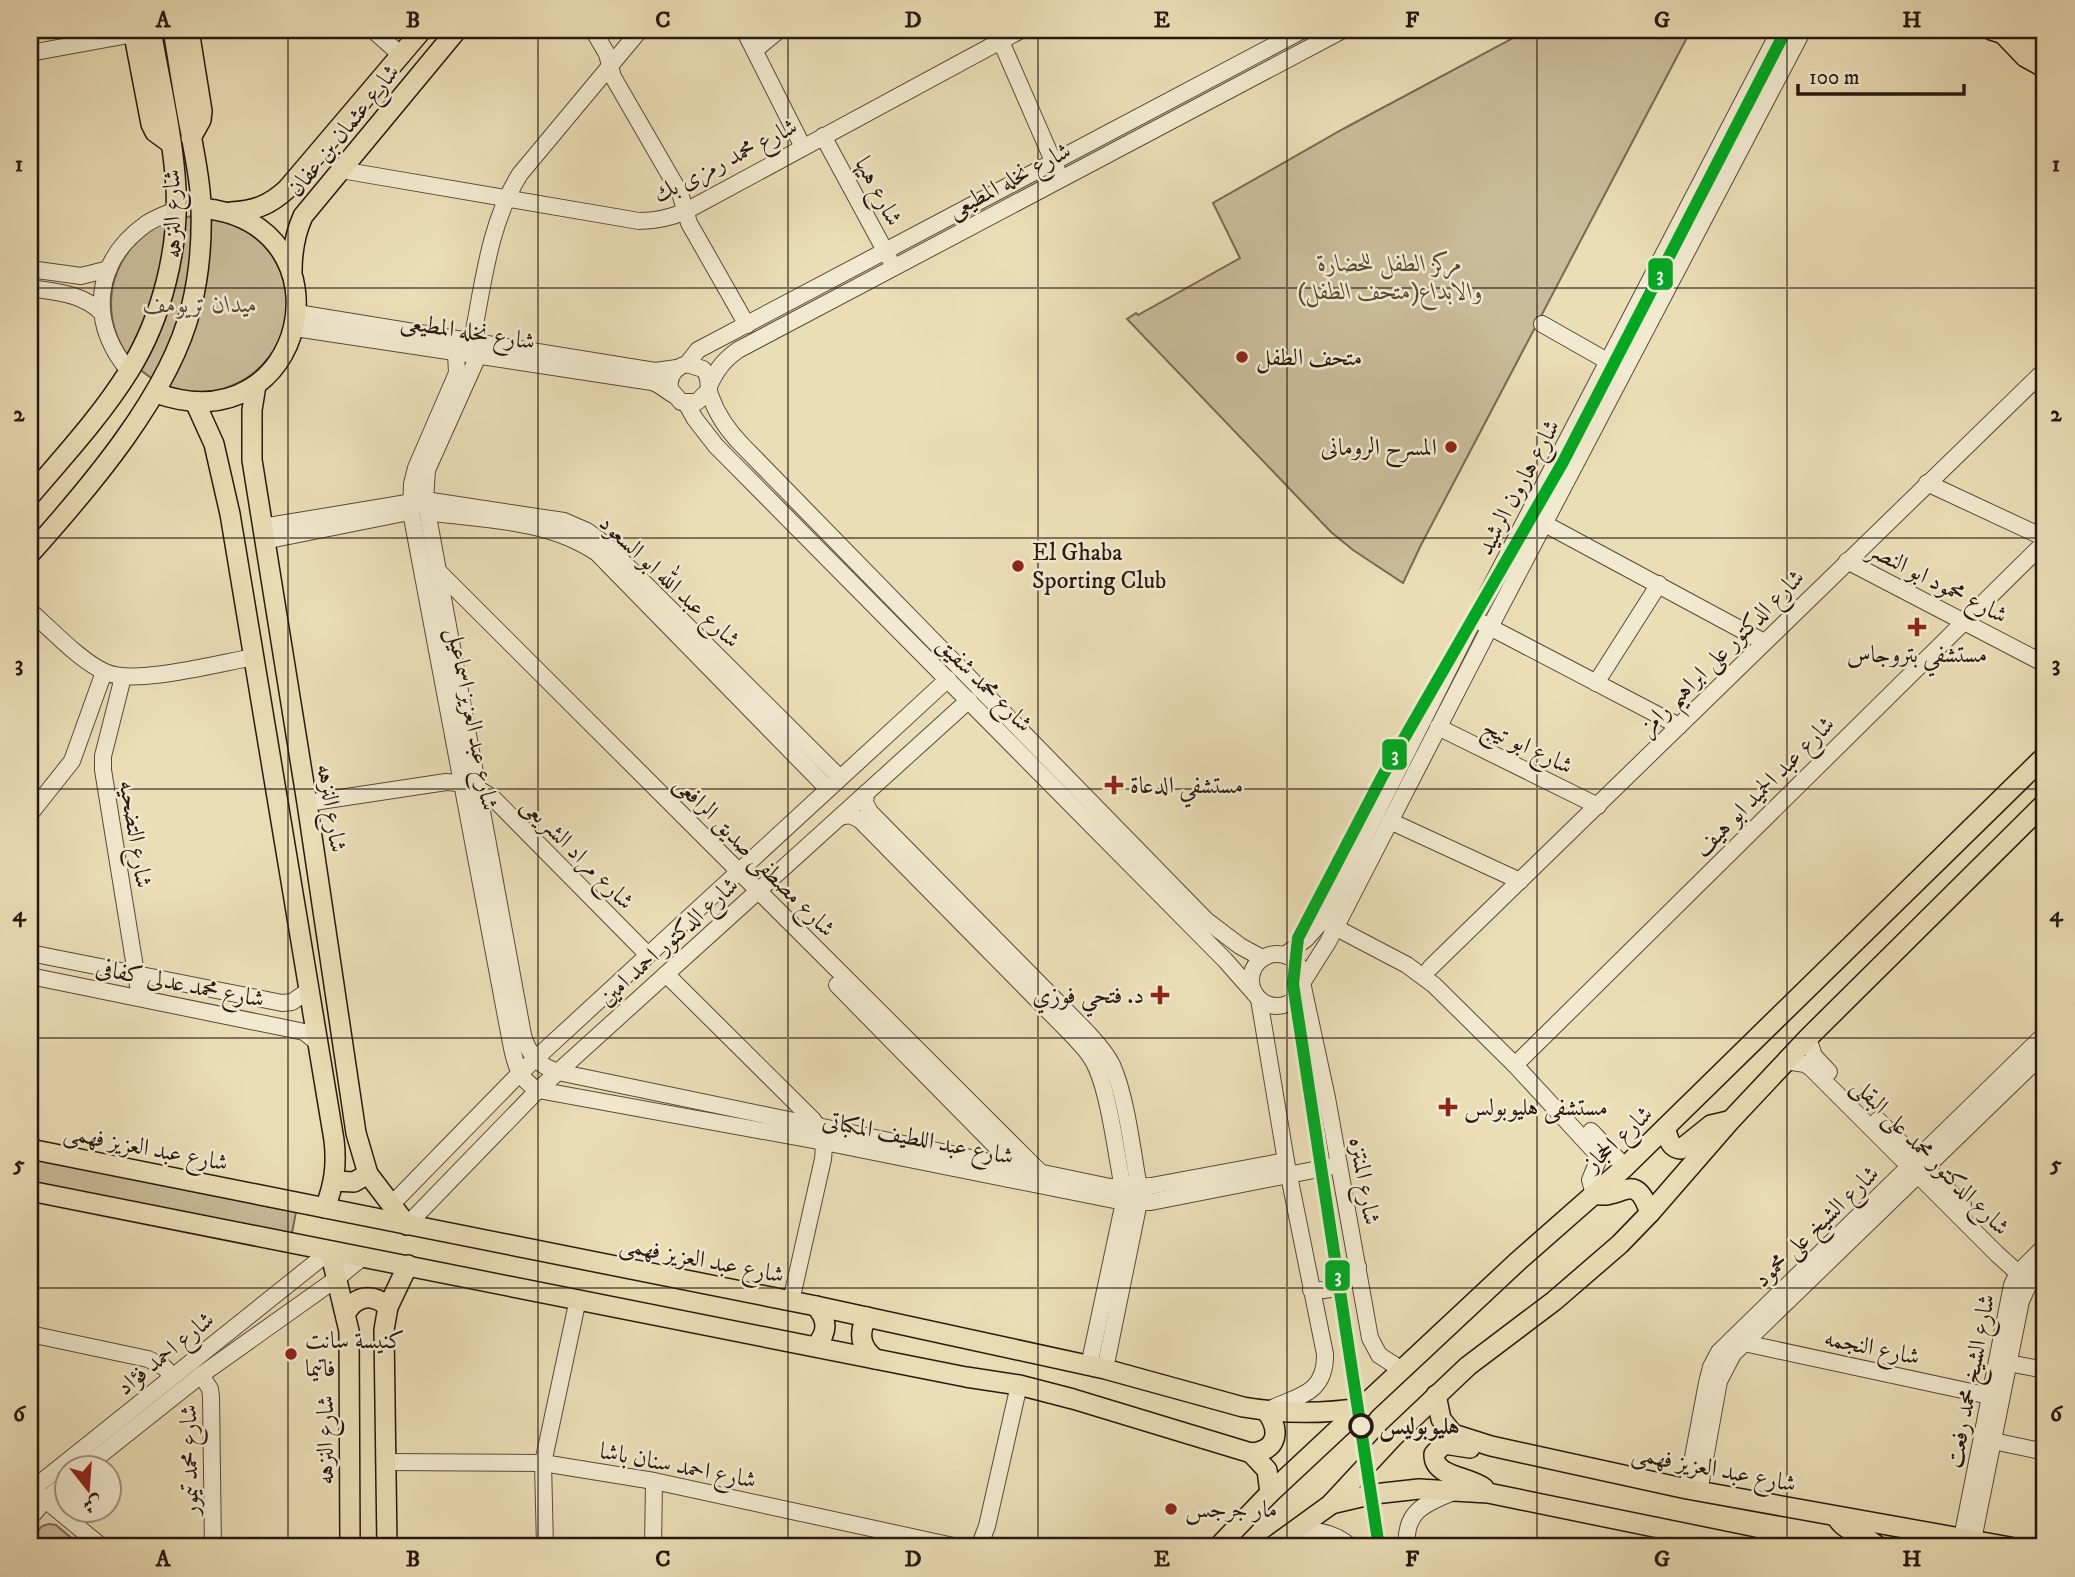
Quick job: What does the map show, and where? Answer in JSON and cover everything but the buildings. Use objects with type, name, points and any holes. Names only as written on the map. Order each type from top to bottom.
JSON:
[{"type":"main road","points":[[173,30],[191,138]]},
{"type":"main road","name":"شارع النزهه","points":[[156,393],[177,350],[191,308],[200,256],[201,208],[198,172],[191,138],[197,130],[202,111],[189,30]]},
{"type":"main road","name":"شارع عثمان بن عفان","points":[[230,212],[246,212],[261,207],[275,200],[287,189],[422,30]]},
{"type":"main road","name":"شارع عثمان بن عفان","points":[[292,272],[295,233],[303,216],[457,30]]},
{"type":"main road","name":"شارع النزهه","points":[[129,371],[160,303],[172,253],[176,210],[170,143],[162,95],[140,31]]},
{"type":"main road","name":"شارع النزهه","points":[[140,31],[151,124],[155,132],[170,143]]},
{"type":"main road","points":[[1997,32],[2045,47]]},
{"type":"main road","points":[[1997,32],[2025,57],[2045,68]]},
{"type":"main road","points":[[287,189],[290,198],[300,201],[324,179],[338,173]]},
{"type":"main road","points":[[30,554],[103,465],[156,393],[175,400],[216,401],[237,395],[256,385],[281,360],[296,321],[297,292],[292,272],[282,252],[268,235],[250,222],[230,212],[201,208]]},
{"type":"main road","points":[[30,496],[109,401],[129,371]]},
{"type":"main road","name":"شارع النزهه","points":[[256,385],[250,435],[263,534],[307,803],[356,1133],[368,1174],[407,1225]]},
{"type":"main road","points":[[195,402],[210,433],[221,466],[318,1044],[335,1152],[334,1181],[325,1209]]},
{"type":"main road","name":"شارع الحجاز","points":[[1218,1547],[1270,1493],[1625,1167],[2045,757]]},
{"type":"main road","points":[[1274,1544],[1330,1505],[1436,1395],[1468,1366],[1588,1273],[1650,1213],[1730,1121],[1808,1038],[2045,803]]},
{"type":"main road","points":[[1665,1128],[1670,1144],[1675,1149],[1681,1149],[1712,1125],[1730,1121]]},
{"type":"main road","name":"شارع عبد العزيز فهمى","points":[[30,1149],[816,1306],[1097,1367],[1265,1411],[1314,1413],[1362,1408]]},
{"type":"main road","points":[[334,1181],[355,1182],[368,1174]]},
{"type":"main road","points":[[1594,1194],[1604,1195],[1636,1189],[1643,1195],[1650,1213]]},
{"type":"main road","points":[[30,1191],[875,1359],[1019,1385],[1251,1453],[1261,1452],[1271,1445],[1276,1433],[1273,1421],[1265,1411]]},
{"type":"main road","name":"شارع النزهه","points":[[330,1251],[349,1331],[350,1547]]},
{"type":"main road","points":[[387,1547],[383,1351],[388,1307],[408,1265]]},
{"type":"main road","points":[[346,1313],[356,1301],[365,1297],[373,1298],[388,1307]]},
{"type":"main road","points":[[816,1306],[824,1315],[826,1326],[824,1337],[816,1346]]},
{"type":"main road","points":[[867,1317],[861,1335],[863,1345],[875,1359]]},
{"type":"main road","name":"شارع عبد العزيز فهمى","points":[[1436,1395],[1441,1419],[1453,1434],[1492,1446],[1693,1490],[2010,1547]]},
{"type":"main road","points":[[1488,1493],[1477,1483],[1442,1471],[1437,1466],[1434,1454],[1444,1444],[1475,1449],[1492,1446]]},
{"type":"main road","points":[[1251,1453],[1267,1470],[1270,1493]]},
{"type":"main road","points":[[1330,1505],[1374,1494],[1419,1489],[1488,1493],[1509,1496],[1668,1539],[1752,1547]]},
{"type":"main road","points":[[1837,1517],[1846,1529],[1872,1541],[1878,1547]]},
{"type":"street","points":[[373,30],[401,55]]},
{"type":"street","points":[[593,30],[607,54],[613,77],[680,193],[692,228],[747,325]]},
{"type":"street","name":"شارع عبد العزيز اسماعيل","points":[[520,1073],[510,1038],[440,578],[418,506],[427,470],[475,349],[496,223],[505,199],[520,174],[640,30]]},
{"type":"street","points":[[744,30],[803,147]]},
{"type":"street","points":[[755,50],[779,30]]},
{"type":"street","name":"شارع محمد رمزى بك","points":[[338,173],[639,221],[656,221],[686,211],[998,35],[1021,30]]},
{"type":"street","name":"شارع نخله المطيعى","points":[[296,321],[653,376],[682,366],[698,350],[1053,162],[1283,34],[1303,30]]},
{"type":"street","name":"شارع نخله المطيعى","points":[[709,387],[721,365],[738,350],[1343,30]]},
{"type":"street","name":"شارع هارون الرشيد","points":[[1304,983],[1331,920],[1474,619],[1780,30]]},
{"type":"street","name":"شارع هارون الرشيد","points":[[1284,955],[1331,920],[1390,821],[1803,30]]},
{"type":"street","points":[[30,53],[140,31]]},
{"type":"street","points":[[1283,34],[1297,54]]},
{"type":"street","points":[[998,35],[1062,178]]},
{"type":"street","name":"شارع هيها","points":[[823,136],[894,267]]},
{"type":"street","points":[[129,371],[114,353],[106,333],[102,313],[104,283],[125,243],[148,222],[176,210]]},
{"type":"street","points":[[30,269],[81,276],[109,269]]},
{"type":"street","points":[[30,288],[78,296],[92,303],[102,313]]},
{"type":"street","name":"شارع نخله المطيعى","points":[[296,321],[456,352],[475,349]]},
{"type":"street","points":[[1542,324],[1625,370]]},
{"type":"street","name":"شارع عبد العزيز اسماعيل","points":[[456,352],[457,373],[416,468],[418,506],[470,785],[523,1035],[529,1052],[535,1059]]},
{"type":"street","points":[[682,366],[703,369],[707,373],[709,387],[698,402],[679,399],[670,377],[682,366]]},
{"type":"street","name":"شارع الدكتور على ابراهيم رامز","points":[[1430,968],[2045,369]]},
{"type":"street","name":"شارع نخله المطيعى","points":[[653,376],[679,399]]},
{"type":"street","name":"شارع محمد شفيق","points":[[709,387],[717,411],[731,434],[751,455],[1207,921],[1240,946],[1262,958]]},
{"type":"street","name":"شارع محمد شفيق","points":[[679,399],[716,446],[1225,960],[1257,997]]},
{"type":"street","points":[[698,424],[705,414],[717,411]]},
{"type":"street","points":[[1927,483],[2045,540]]},
{"type":"street","name":"شارع عبد الله ابو السعود","points":[[263,534],[418,506],[539,515],[564,520],[587,531],[607,546],[834,783]]},
{"type":"street","points":[[1545,524],[1765,642]]},
{"type":"street","name":"شارع عبد الحميد ابو هيف","points":[[1518,1061],[2045,540]]},
{"type":"street","name":"شارع محمود ابو النصر","points":[[1847,561],[2045,664]]},
{"type":"street","name":"شارع مصطفى صديق الرافعى","points":[[440,578],[754,894],[1040,1172]]},
{"type":"street","points":[[1596,683],[1659,584]]},
{"type":"street","points":[[30,611],[103,672],[123,677],[254,657]]},
{"type":"street","points":[[1474,619],[1679,726]]},
{"type":"street","points":[[30,814],[72,761],[103,672]]},
{"type":"street","name":"شارع التضحيه","points":[[123,677],[103,756],[103,770],[140,998]]},
{"type":"street","name":"شارع الدكتور احمد امين","points":[[391,1205],[520,1073],[948,678]]},
{"type":"street","name":"شارع الدكتور احمد امين","points":[[407,1225],[538,1090],[969,700]]},
{"type":"street","name":"شارع ابو تيج","points":[[1438,727],[1598,806]]},
{"type":"street","points":[[72,761],[103,770]]},
{"type":"street","points":[[307,803],[446,782],[470,785]]},
{"type":"street","name":"شارع مراد الشريعى","points":[[470,785],[493,799],[648,955]]},
{"type":"street","points":[[866,793],[865,803],[870,812],[1100,1045],[1111,1062],[1118,1082],[1131,1195],[1097,1367]]},
{"type":"street","points":[[840,817],[850,816],[860,820],[1087,1051],[1103,1086],[1131,1195]]},
{"type":"street","points":[[1390,821],[1520,881]]},
{"type":"street","name":"شارع مصطفى صديق الرافعى","points":[[754,894],[982,1131],[1016,1174]]},
{"type":"street","points":[[1331,920],[1403,950],[1430,968],[1518,1061],[1625,1167]]},
{"type":"street","points":[[1331,920],[1421,975],[1518,1061],[1596,1153],[1597,1163],[1590,1180],[1594,1194]]},
{"type":"street","name":"شارع محمد عدلى كفافى","points":[[30,953],[282,1003],[292,1002],[309,990]]},
{"type":"street","points":[[1257,997],[1276,1007],[1287,1005],[1298,998],[1304,983],[1299,964],[1284,955],[1262,958],[1254,968],[1251,981],[1257,997],[1287,1168],[1325,1354],[1323,1376],[1309,1392],[1265,1411]]},
{"type":"street","points":[[666,975],[821,1134],[822,1158],[791,1301]]},
{"type":"street","name":"شارع محمد عدلى كفافى","points":[[30,976],[304,1032],[318,1044]]},
{"type":"street","name":"شارع المنتزه","points":[[1304,983],[1370,1339],[1386,1361],[1402,1370]]},
{"type":"street","name":"شارع الشيخ على محمود","points":[[1693,1490],[1719,1381],[1733,1354],[2045,1034]]},
{"type":"street","name":"شارع الدكتور محمد على البقلى","points":[[1808,1038],[1810,1049],[1818,1061],[1918,1167]]},
{"type":"street","name":"شارع الشيخ على محمود","points":[[1693,1490],[1707,1383],[1719,1352],[2045,1052]]},
{"type":"street","points":[[535,1059],[558,1072]]},
{"type":"street","name":"شارع الدكتور محمد على البقلى","points":[[1786,1061],[1811,1068],[2004,1248],[2036,1272]]},
{"type":"street","name":"شارع عبد اللطيف المكباتى","points":[[558,1072],[821,1134],[1131,1195],[1287,1168],[1339,1165]]},
{"type":"street","points":[[520,1073],[524,1080],[538,1090]]},
{"type":"street","name":"شارع عبد اللطيف المكباتى","points":[[538,1090],[970,1158],[1016,1174],[1040,1172],[1131,1195]]},
{"type":"street","points":[[970,1158],[981,1143],[982,1131]]},
{"type":"street","name":"شارع الشيخ محمد رفعت","points":[[1968,1539],[1993,1441],[2021,1301],[2036,1272],[2045,1246]]},
{"type":"street","name":"شارع احمد فؤاد","points":[[30,1489],[330,1251]]},
{"type":"street","name":"شارع احمد فؤاد","points":[[102,1454],[201,1375],[363,1257]]},
{"type":"street","points":[[1311,1290],[1330,1290],[1353,1275],[1358,1267]]},
{"type":"street","name":"شارع الشيخ محمد رفعت","points":[[1968,1539],[1990,1396],[2012,1285],[2036,1272]]},
{"type":"street","points":[[545,1547],[543,1463],[578,1299]]},
{"type":"street","points":[[30,1334],[148,1359],[164,1367],[172,1376]]},
{"type":"street","name":"شارع النجمه","points":[[1744,1343],[1990,1396]]},
{"type":"street","points":[[2008,1363],[2045,1370]]},
{"type":"street","name":"شارع محمد تيمور","points":[[201,1375],[211,1397],[213,1547]]},
{"type":"street","points":[[979,1547],[987,1526],[1019,1385]]},
{"type":"street","points":[[1993,1441],[2045,1452]]},
{"type":"street","name":"شارع احمد سنان باشا","points":[[385,1462],[543,1463],[654,1481],[958,1547]]},
{"type":"street","points":[[653,1547],[654,1481]]},
{"type":"street","points":[[30,1489],[102,1547]]},
{"type":"street","points":[[1407,1547],[1408,1525],[1418,1510],[1432,1500],[1457,1490]]},
{"type":"street","points":[[30,1518],[52,1494]]},
{"type":"street","points":[[1274,1544],[1293,1534],[1311,1531],[1329,1534],[1351,1547]]},
{"type":"green space","name":"مركز الطفل للحضارة والابداع(متحف الطفل)","points":[[1528,30],[1691,30],[1403,583],[1331,532],[1127,319],[1240,258],[1213,203],[1343,129]]},
{"type":"green space","name":"ميدان تريومف","points":[[199,216],[233,222],[261,242],[281,270],[287,304],[281,338],[261,366],[233,386],[199,392],[165,386],[137,366],[117,338],[111,304],[117,270],[137,242],[165,222]]},
{"type":"green space","points":[[30,1158],[296,1212],[291,1238],[30,1185]]},
{"type":"green space","points":[[56,1525],[82,1547],[30,1547],[30,1541],[42,1526]]},
{"type":"transit line","name":"3","points":[[1379,1547],[1293,984],[1298,938],[1383,775],[1563,462],[1786,30]]},
{"type":"place","name":"متحف الطفل","points":[[1242,357]]},
{"type":"place","name":"المسرح الرومانى","points":[[1451,447]]},
{"type":"place","name":"El Ghaba Sporting Club","points":[[1018,566]]},
{"type":"place","name":"مستشفي بتروجاس","points":[[1917,627]]},
{"type":"place","name":"مستشفي الدعاة","points":[[1114,785]]},
{"type":"place","name":"د. فتحي فوزي","points":[[1160,995]]},
{"type":"place","name":"مستشفى هليوبولس","points":[[1448,1107]]},
{"type":"place","name":"كنيسة سانت فاتيما","points":[[291,1354]]},
{"type":"place","name":"هليوبوليس","points":[[1361,1426]]},
{"type":"place","name":"مار جرجس","points":[[1171,1509]]}]
